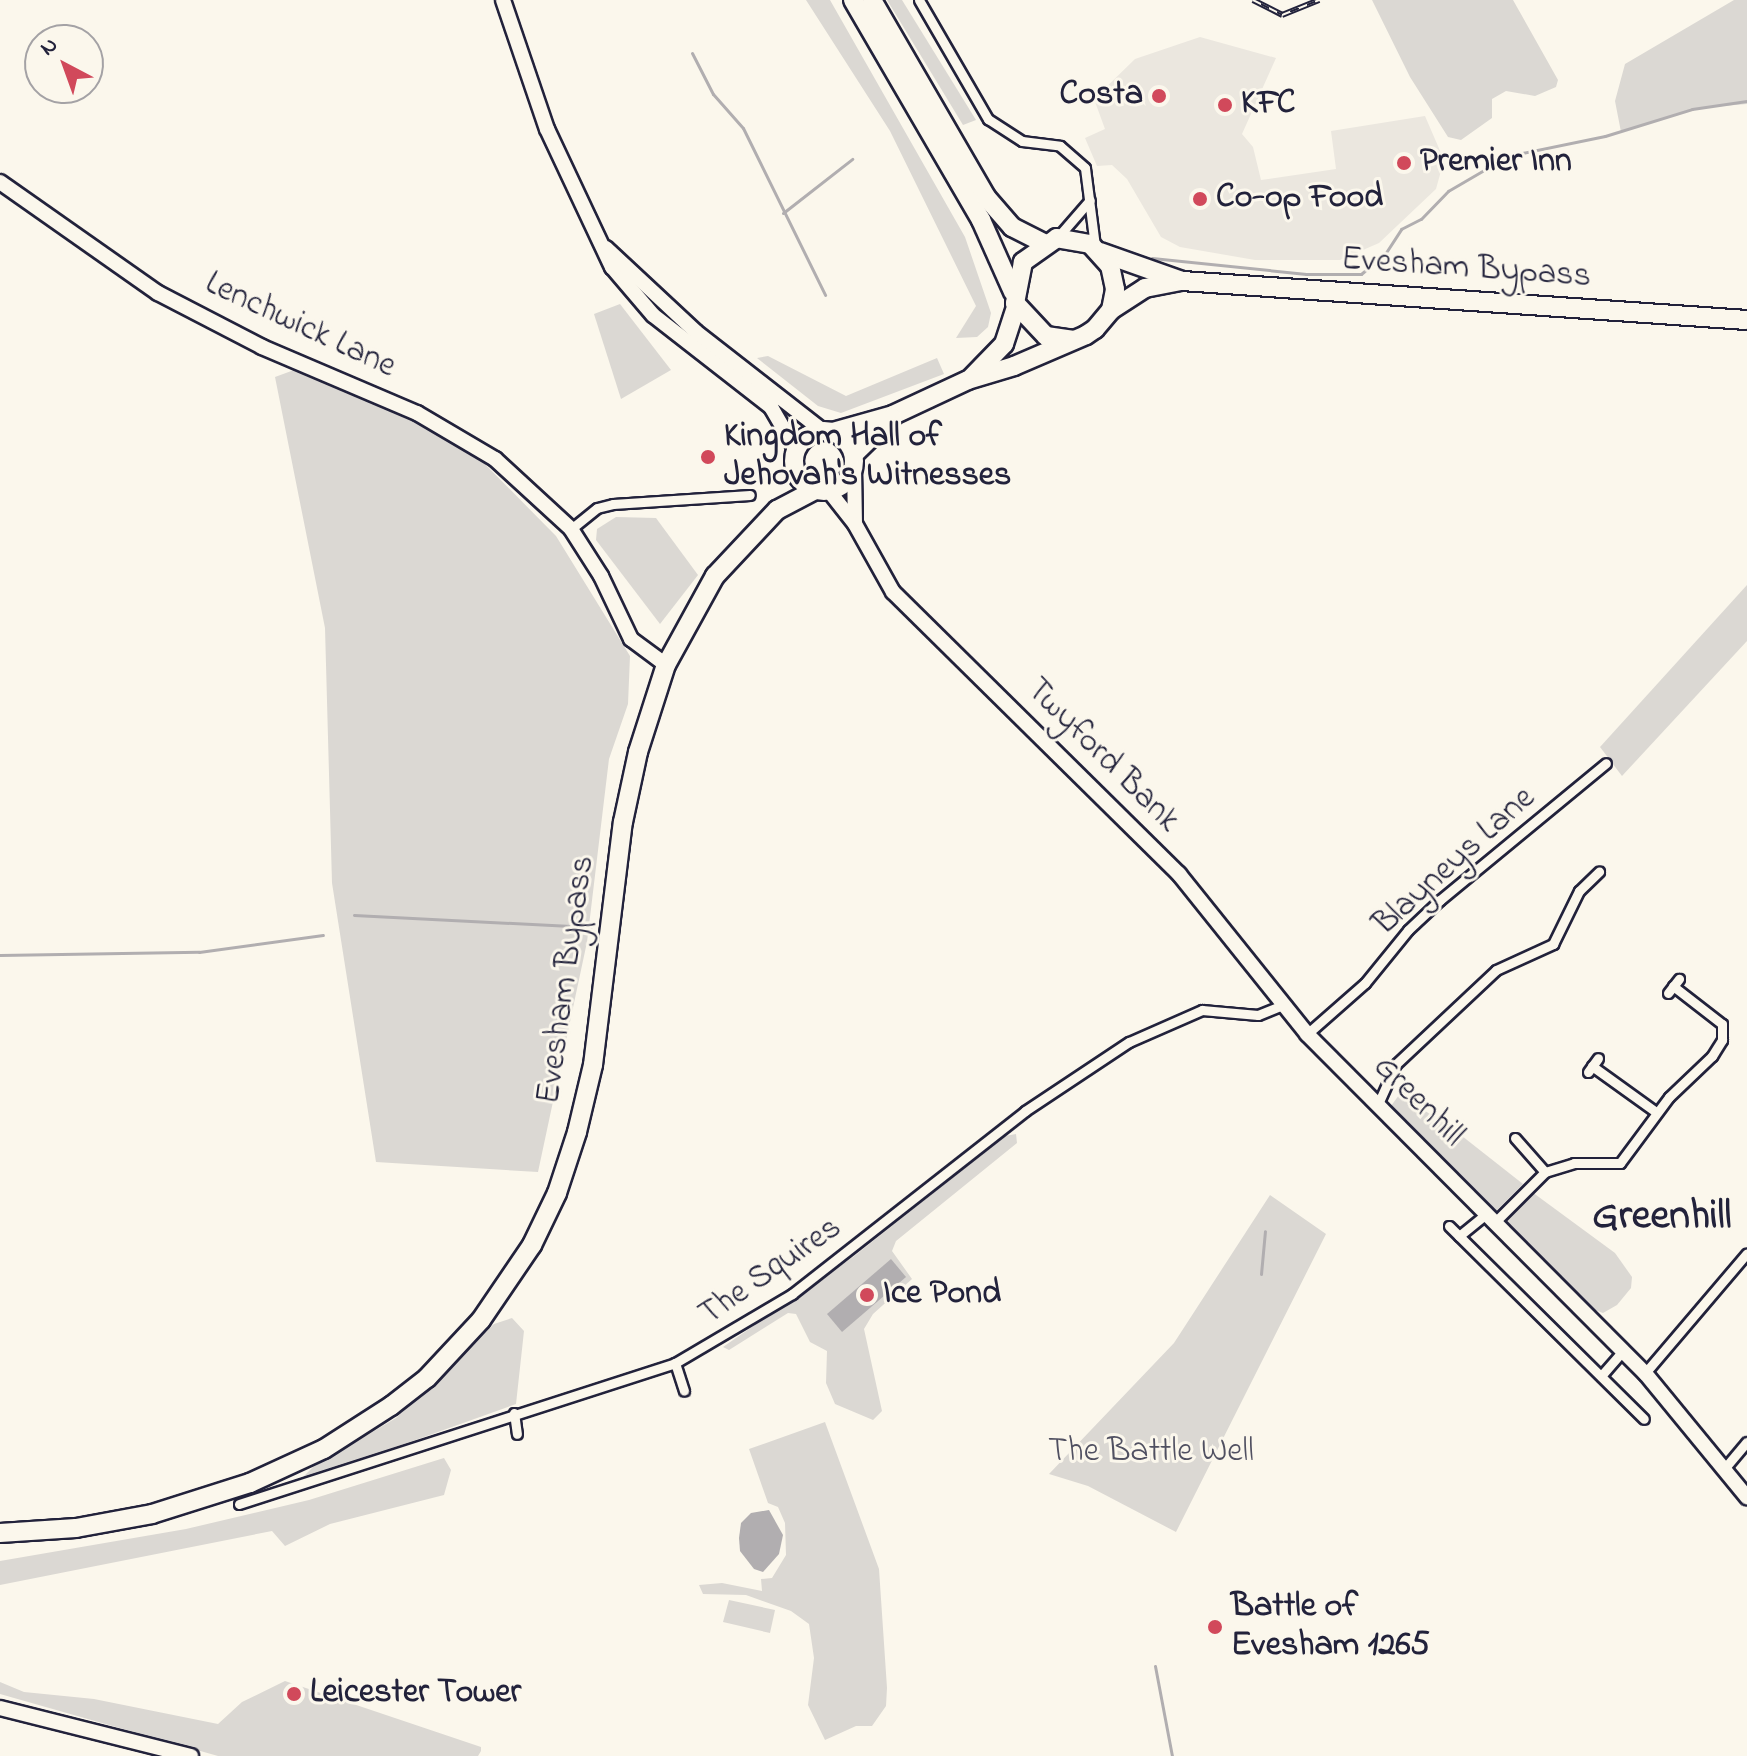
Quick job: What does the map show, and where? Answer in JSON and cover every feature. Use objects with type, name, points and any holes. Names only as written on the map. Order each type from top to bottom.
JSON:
[{"type":"highway","points":[[853,0],[981,220],[1015,301],[1046,336],[1074,340]]},
{"type":"highway","points":[[872,0],[986,197],[1012,227],[1050,240],[1098,250],[1114,278],[1111,310],[1095,329],[1046,353],[968,380],[893,415],[808,435],[796,450],[795,471],[822,491],[847,481],[854,460],[893,415]]},
{"type":"highway","points":[[968,380],[1004,344],[1023,262],[1050,240]]},
{"type":"highway","name":"Evesham Bypass","points":[[1098,250],[1182,281]]},
{"type":"highway","name":"Evesham Bypass","points":[[1111,310],[1145,288],[1182,281],[1747,320]]},
{"type":"highway","points":[[1046,353],[1095,342],[1127,308],[1145,296],[1207,283]]},
{"type":"highway","points":[[828,431],[854,460]]},
{"type":"highway","name":"Evesham Bypass","points":[[0,1533],[76,1528],[152,1514],[291,1465],[354,1431],[427,1378],[511,1282],[557,1193],[577,1132],[593,1065],[623,822],[638,752],[666,665],[715,576],[777,510],[795,471]]},
{"type":"highway","name":"Evesham Bypass","points":[[777,510],[822,491]]},
{"type":"main road","points":[[503,0],[547,129],[606,248],[612,267],[630,291],[678,337],[771,407],[796,450]]},
{"type":"main road","name":"Lenchwick Lane","points":[[0,182],[158,293],[262,347],[417,413],[467,440],[522,480],[571,529],[601,576],[631,639],[666,665]]},
{"type":"main road","points":[[606,248],[696,332],[828,431]]},
{"type":"main road","name":"Twyford Bank","points":[[854,460],[855,524]]},
{"type":"main road","name":"Twyford Bank","points":[[822,491],[855,524],[893,592],[1179,874],[1307,1034]]},
{"type":"main road","name":"Greenhill","points":[[1307,1034],[1645,1373],[1747,1497]]},
{"type":"main road","points":[[0,1708],[191,1756]]},
{"type":"street","points":[[919,0],[988,119],[1003,133],[1060,146],[1078,159],[1089,176],[1098,250]]},
{"type":"street","points":[[1050,240],[1090,200]]},
{"type":"street","points":[[571,529],[597,508],[613,504],[750,495]]},
{"type":"street","name":"Blayneys Lane","points":[[1307,1034],[1365,983],[1440,900],[1606,763]]},
{"type":"street","points":[[1378,1104],[1402,1058],[1496,970],[1553,944],[1579,891],[1599,872]]},
{"type":"street","points":[[1673,986],[1722,1024],[1734,1022]]},
{"type":"street","name":"The Squires","points":[[239,1504],[675,1363],[792,1294],[1025,1111],[1129,1042],[1202,1010],[1258,1015],[1283,1005]]},
{"type":"street","points":[[1459,1236],[1491,1217],[1545,1172],[1560,1165],[1620,1163],[1656,1112],[1712,1056],[1722,1040],[1722,1024]]},
{"type":"street","points":[[1593,1065],[1656,1112]]},
{"type":"street","points":[[1515,1138],[1545,1172]]},
{"type":"street","points":[[1449,1226],[1644,1419]]},
{"type":"street","points":[[1645,1373],[1747,1253]]},
{"type":"street","points":[[1601,1376],[1623,1351]]},
{"type":"street","points":[[675,1363],[684,1391]]},
{"type":"street","points":[[514,1413],[517,1434]]},
{"type":"street","points":[[1724,1469],[1747,1442]]},
{"type":"shaded area","points":[[1200,37],[1276,58],[1242,134],[1253,147],[1261,180],[1336,169],[1331,131],[1425,116],[1444,160],[1436,189],[1379,243],[1340,260],[1255,260],[1180,247],[1161,237],[1127,179],[1112,165],[1097,166],[1085,138],[1105,129],[1094,99],[1135,59]]},
{"type":"shaded area","name":"Ice Pond","points":[[891,1259],[906,1277],[842,1332],[827,1314]]},
{"type":"shaded area","points":[[769,1510],[783,1535],[779,1554],[763,1572],[754,1569],[740,1551],[739,1538],[741,1523],[751,1513]]},
{"type":"green space","points":[[806,0],[830,0],[965,237],[991,313],[988,327],[977,337],[956,338],[976,306],[890,131]]},
{"type":"green space","points":[[887,0],[902,0],[976,120],[963,125]]},
{"type":"green space","points":[[1372,0],[1513,0],[1558,80],[1556,87],[1535,96],[1506,91],[1492,99],[1492,118],[1461,140],[1448,137],[1410,77]]},
{"type":"green space","points":[[1734,0],[1747,0],[1747,104],[1699,108],[1621,132],[1615,101],[1625,64]]},
{"type":"green space","points":[[620,304],[671,370],[621,399],[594,314]]},
{"type":"green space","points":[[768,356],[846,396],[937,358],[944,374],[841,413],[818,406],[757,358]]},
{"type":"green space","points":[[294,370],[408,418],[481,460],[556,536],[630,656],[628,704],[609,759],[587,942],[538,1172],[376,1162],[332,883],[325,628],[275,377]]},
{"type":"green space","points":[[616,517],[656,518],[698,575],[660,624],[596,540],[597,529]]},
{"type":"green space","points":[[1747,585],[1747,641],[1622,776],[1600,747]]},
{"type":"green space","points":[[1399,1095],[1448,1125],[1523,1184],[1495,1212],[1395,1113],[1391,1106]]},
{"type":"green space","points":[[1016,1134],[1017,1143],[896,1241],[892,1251],[912,1279],[873,1314],[864,1329],[882,1411],[873,1420],[835,1404],[826,1383],[827,1351],[810,1342],[796,1314],[788,1313],[729,1350],[723,1347],[853,1257],[1005,1136]]},
{"type":"green space","points":[[1532,1192],[1615,1253],[1632,1277],[1631,1288],[1617,1305],[1603,1313],[1595,1310],[1503,1221]]},
{"type":"green space","name":"The Battle Well","points":[[1270,1195],[1326,1234],[1176,1532],[1088,1486],[1049,1474],[1174,1343]]},
{"type":"green space","points":[[512,1318],[524,1331],[516,1404],[298,1482],[313,1467],[396,1418],[494,1324]]},
{"type":"green space","points":[[825,1422],[879,1569],[887,1688],[886,1706],[872,1726],[856,1726],[825,1740],[808,1705],[814,1658],[809,1624],[791,1611],[746,1595],[703,1594],[699,1585],[722,1583],[762,1591],[761,1579],[772,1578],[786,1555],[785,1523],[778,1507],[768,1503],[749,1449]]},
{"type":"green space","points":[[444,1458],[451,1470],[444,1495],[330,1524],[285,1546],[272,1531],[0,1585],[0,1561],[186,1529],[309,1500]]},
{"type":"green space","points":[[729,1600],[775,1610],[770,1633],[723,1622]]},
{"type":"green space","points":[[285,1681],[481,1747],[481,1751],[478,1756],[218,1756],[0,1694],[0,1682],[24,1692],[94,1699],[218,1724],[242,1702]]},
{"type":"waterway","points":[[692,53],[713,94],[743,128],[825,295]]},
{"type":"waterway","points":[[1152,258],[1306,274],[1361,274],[1385,254],[1401,229],[1421,219],[1448,191],[1508,156],[1605,136],[1692,109],[1747,101]]},
{"type":"waterway","points":[[783,213],[852,159]]},
{"type":"waterway","points":[[354,915],[591,927]]},
{"type":"waterway","points":[[0,955],[199,952],[323,935]]},
{"type":"waterway","points":[[1261,1274],[1265,1231]]},
{"type":"waterway","points":[[1155,1666],[1172,1756]]},
{"type":"railway","points":[[1253,0],[1282,15],[1319,0]]},
{"type":"place","name":"Costa","points":[[1159,96]]},
{"type":"place","name":"KFC","points":[[1225,105]]},
{"type":"place","name":"Premier Inn","points":[[1404,163]]},
{"type":"place","name":"Co-op Food","points":[[1200,199]]},
{"type":"place","name":"Kingdom Hall of Jehovah's Witnesses","points":[[708,457]]},
{"type":"place","name":"Ice Pond","points":[[867,1295]]},
{"type":"place","name":"Battle of Evesham 1265","points":[[1215,1627]]},
{"type":"place","name":"Leicester Tower","points":[[294,1694]]},
{"type":"district","name":"Greenhill","points":[[1662,1217]]}]
